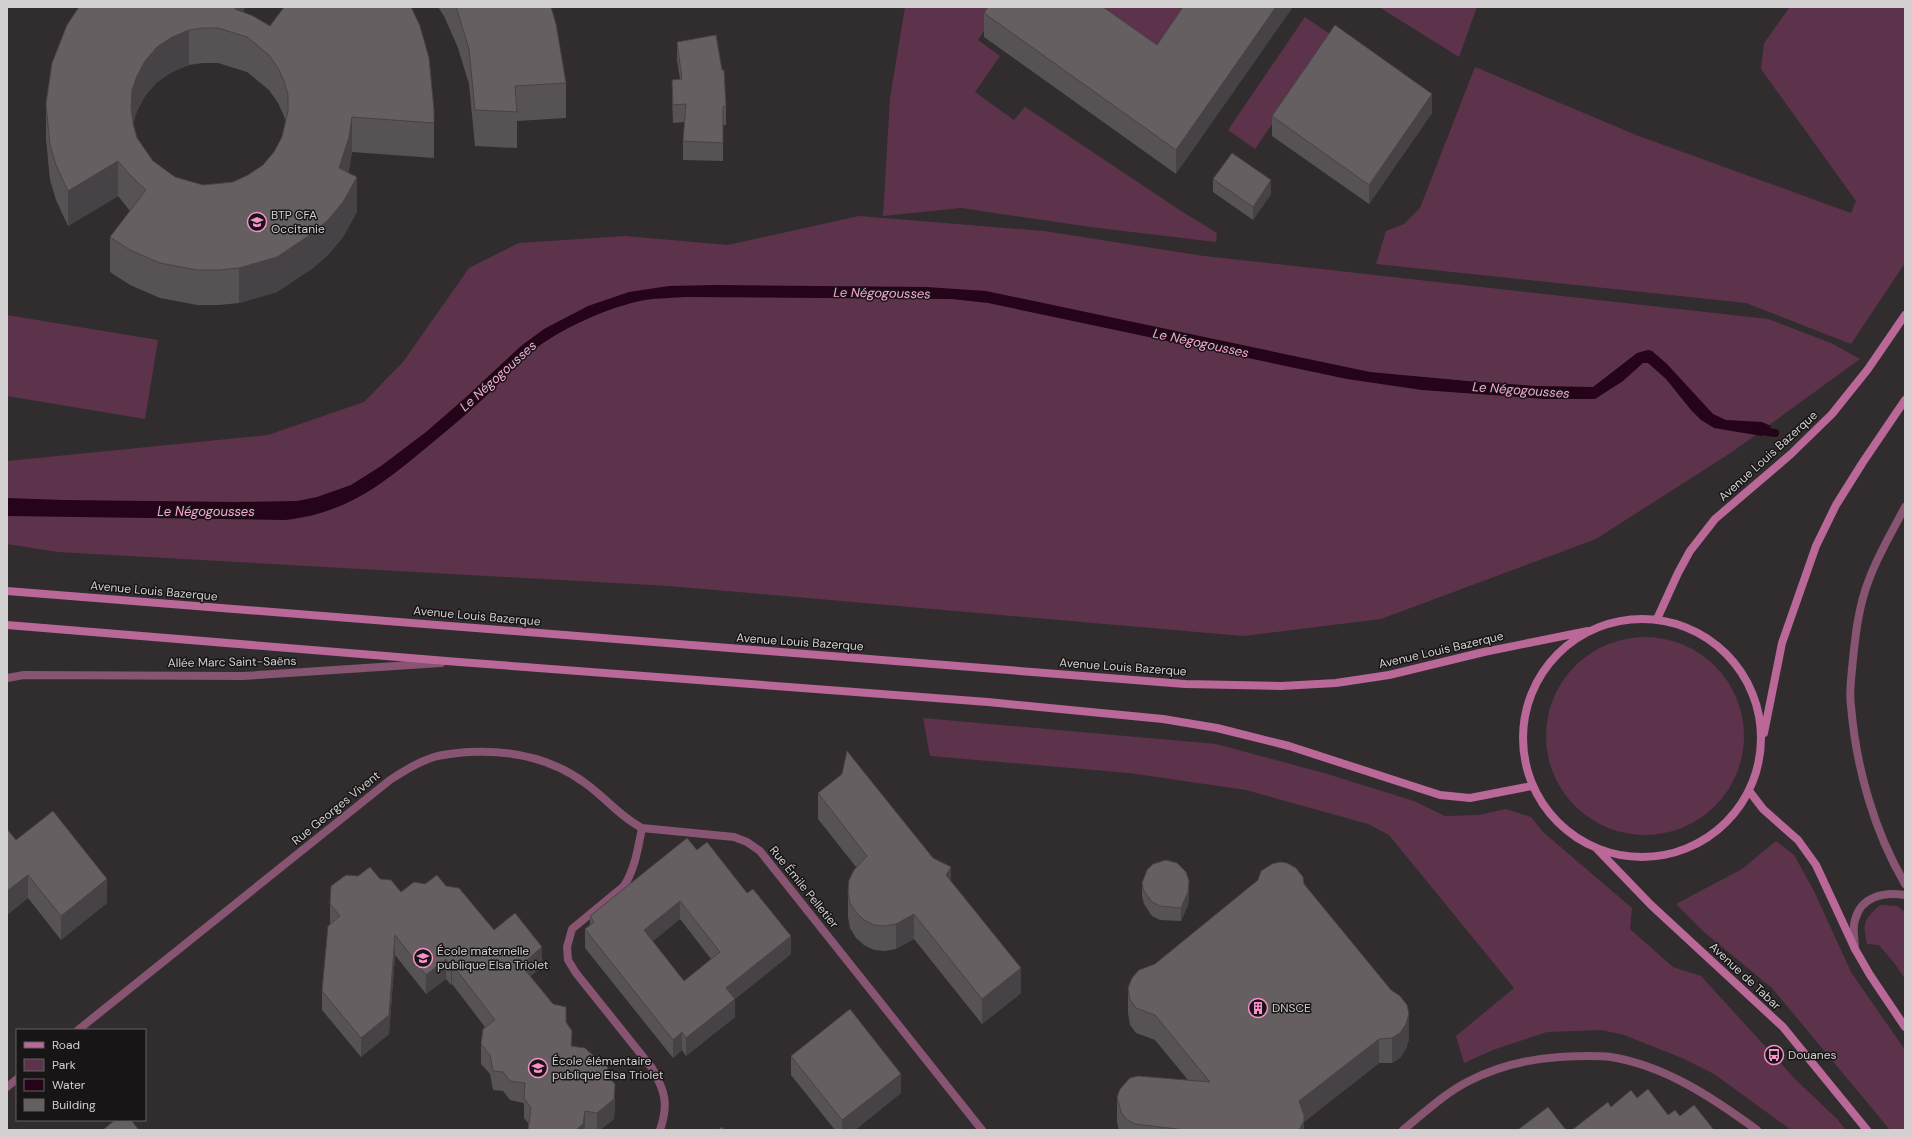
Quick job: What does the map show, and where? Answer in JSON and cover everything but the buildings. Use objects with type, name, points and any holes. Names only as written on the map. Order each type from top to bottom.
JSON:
[{"type":"main road","name":"Avenue Louis Bazerque","points":[[1656,619],[1688,555],[1715,519],[1791,454],[1832,414],[1868,369],[1905,315]]},
{"type":"main road","points":[[1761,751],[1761,725],[1755,699],[1743,675],[1735,664],[1727,654],[1706,637],[1683,625],[1656,619],[1633,619],[1609,622],[1588,631],[1566,645],[1548,664],[1534,685],[1525,710],[1522,736],[1524,761],[1532,786],[1548,812],[1570,833],[1596,849],[1624,857],[1653,858],[1682,851],[1708,838],[1730,819],[1750,792],[1756,776],[1761,751],[1772,684],[1782,643],[1816,546],[1840,499],[1905,400]]},
{"type":"main road","name":"Avenue Louis Bazerque","points":[[7,591],[1185,684],[1281,686],[1336,683],[1390,676],[1484,652],[1588,631]]},
{"type":"main road","points":[[7,625],[459,662],[988,702],[1163,719],[1217,728],[1289,746],[1440,795],[1470,798],[1532,786]]},
{"type":"main road","points":[[1750,792],[1763,809],[1798,840],[1816,865],[1855,949],[1870,975],[1905,1027]]},
{"type":"main road","name":"Avenue de Tabar","points":[[1596,849],[1651,905],[1783,1027],[1867,1130]]},
{"type":"street","points":[[1905,507],[1870,578],[1860,609],[1854,648],[1850,704],[1857,754],[1870,802],[1895,868],[1905,884]]},
{"type":"street","name":"Allée Marc Saint-Saëns","points":[[7,678],[24,675],[243,676],[459,662]]},
{"type":"street","name":"Rue Georges Vivent","points":[[79,1029],[390,780],[412,766],[434,757],[456,753],[481,752],[507,752],[533,757],[566,770],[586,783],[631,822],[642,828]]},
{"type":"street","points":[[642,828],[637,855],[629,878],[624,886],[572,929],[567,947],[568,960],[576,973],[652,1068],[661,1084],[665,1100],[665,1116],[660,1130]]},
{"type":"street","name":"Rue Émile Pelletier","points":[[642,828],[734,837],[747,842],[760,851],[982,1130]]},
{"type":"street","points":[[1855,949],[1854,921],[1861,908],[1873,898],[1888,893],[1905,895]]},
{"type":"street","points":[[1404,1130],[1445,1096],[1484,1074],[1514,1063],[1543,1058],[1578,1056],[1610,1057],[1636,1062],[1676,1078],[1709,1097],[1757,1130]]},
{"type":"street","points":[[7,1087],[16,1080]]},
{"type":"green space","points":[[905,7],[1000,7],[978,40],[1000,56],[975,92],[1014,120],[1025,107],[1178,209],[1217,233],[1216,242],[1090,227],[961,208],[883,216],[890,98]]},
{"type":"green space","points":[[1077,7],[1196,7],[1156,63]]},
{"type":"green space","points":[[1379,7],[1477,7],[1459,57]]},
{"type":"green space","points":[[1790,7],[1905,7],[1905,263],[1851,344],[1746,303],[1376,264],[1386,231],[1404,224],[1420,208],[1475,67],[1636,135],[1851,213],[1856,201],[1761,69],[1764,43]]},
{"type":"green space","points":[[1305,17],[1333,36],[1255,149],[1228,130]]},
{"type":"green space","points":[[859,216],[1044,231],[1204,256],[1768,319],[1831,343],[1860,359],[1732,452],[1596,539],[1381,619],[1243,636],[669,586],[58,552],[7,544],[7,461],[268,435],[364,402],[403,362],[469,268],[519,243],[625,236],[728,245]]},
{"type":"green space","points":[[7,315],[158,340],[145,419],[7,396]]},
{"type":"green space","points":[[1635,637],[1655,637],[1683,644],[1708,659],[1722,673],[1737,698],[1744,726],[1744,746],[1737,774],[1722,799],[1708,813],[1683,828],[1674,831],[1655,835],[1635,835],[1607,828],[1582,813],[1568,799],[1553,774],[1550,765],[1546,746],[1546,726],[1553,698],[1568,673],[1582,659],[1607,644],[1616,641]]},
{"type":"green space","points":[[923,718],[1216,744],[1324,773],[1414,801],[1445,816],[1479,815],[1506,809],[1531,817],[1543,832],[1632,908],[1630,929],[1673,967],[1701,976],[1795,1079],[1837,1119],[1846,1130],[1791,1130],[1714,1074],[1682,1058],[1624,1035],[1601,1030],[1547,1032],[1493,1050],[1464,1063],[1456,1036],[1514,988],[1389,835],[1368,824],[1246,790],[1129,773],[930,756]]},
{"type":"green space","points":[[1776,841],[1794,855],[1814,891],[1851,972],[1905,1050],[1905,1130],[1890,1130],[1772,988],[1704,932],[1676,904],[1742,869]]},
{"type":"green space","points":[[1880,905],[1897,906],[1905,912],[1905,979],[1879,945],[1867,944],[1865,931],[1866,922],[1871,914]]},
{"type":"water","points":[[669,286],[926,287],[986,291],[1370,372],[1536,386],[1593,387],[1637,353],[1648,350],[1652,351],[1667,364],[1713,414],[1726,420],[1762,422],[1771,426],[1762,436],[1714,428],[1701,420],[1666,379],[1648,363],[1643,363],[1623,381],[1595,399],[1545,399],[1422,390],[1347,379],[988,303],[952,299],[687,297],[650,299],[631,303],[584,320],[555,336],[530,353],[472,409],[382,483],[347,503],[328,510],[308,516],[285,520],[7,516],[7,498],[235,502],[297,501],[317,497],[351,485],[381,466],[426,432],[521,346],[544,329],[588,306],[629,292]]},
{"type":"waterway","name":"Le Négogousses","points":[[1756,430],[1775,433]]},
{"type":"place","name":"BTP CFA Occitanie","points":[[257,222]]},
{"type":"place","name":"École maternelle publique Elsa Triolet","points":[[423,958]]},
{"type":"place","name":"DNSCE","points":[[1258,1008]]},
{"type":"place","name":"Douanes","points":[[1774,1055]]},
{"type":"place","name":"École élémentaire publique Elsa Triolet","points":[[538,1068]]}]
